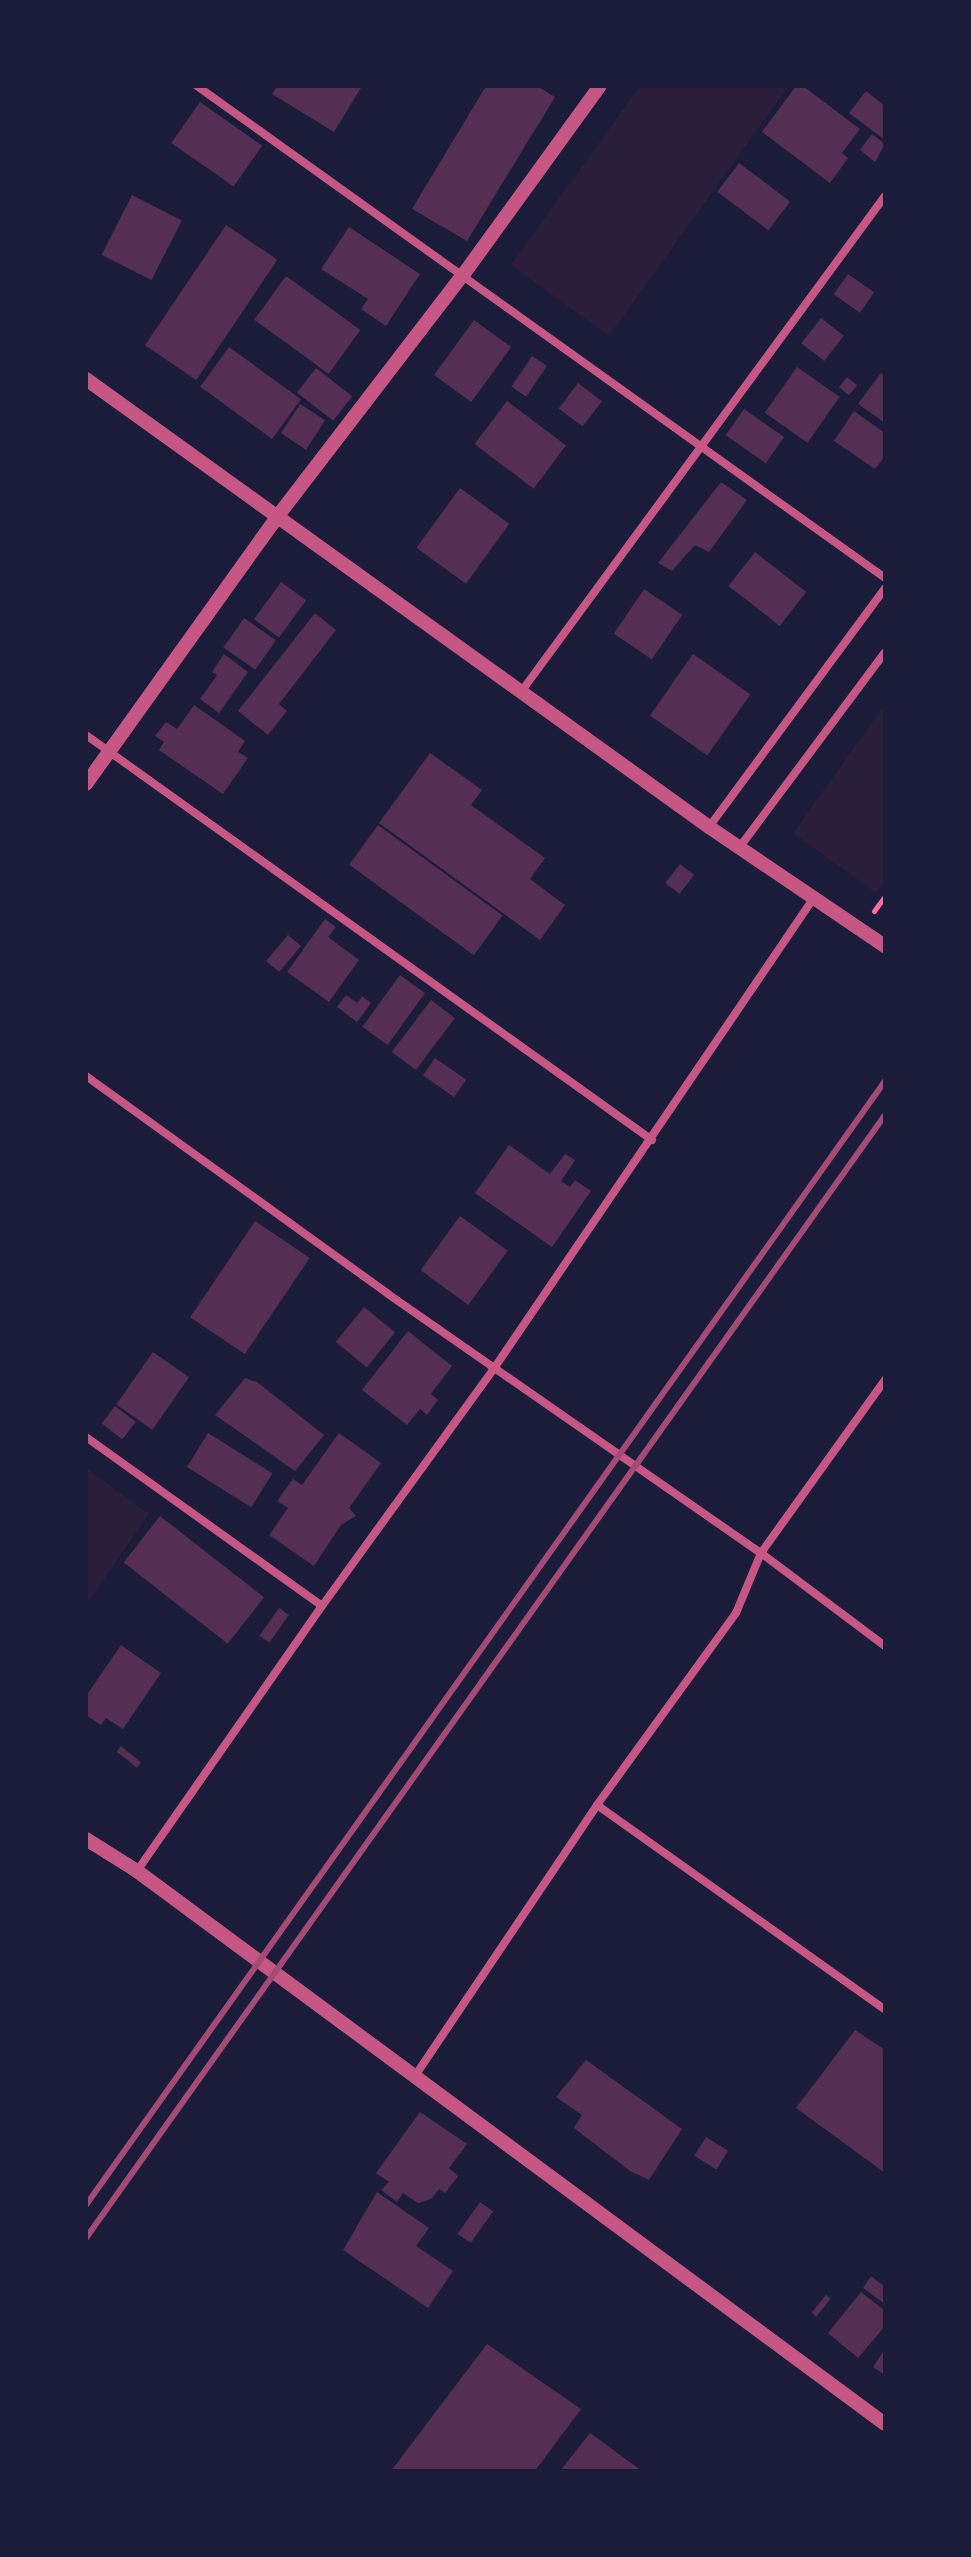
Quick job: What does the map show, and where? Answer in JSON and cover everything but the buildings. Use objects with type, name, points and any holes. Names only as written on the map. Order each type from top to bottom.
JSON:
[{"type":"street","points":[[197,86],[885,578]]},
{"type":"street","points":[[86,784],[277,517],[463,275],[600,86]]},
{"type":"street","points":[[521,692],[700,444],[885,196]]},
{"type":"street","points":[[86,379],[709,827],[885,946]]},
{"type":"street","points":[[709,827],[885,588]]},
{"type":"street","points":[[739,848],[885,652]]},
{"type":"street","points":[[86,735],[652,1140]]},
{"type":"street","points":[[137,1871],[322,1606],[495,1367],[813,899]]},
{"type":"street","points":[[86,1076],[388,1294],[761,1553],[885,1646]]},
{"type":"street","points":[[415,2076],[597,1805],[736,1613],[761,1553],[885,1380]]},
{"type":"street","points":[[86,1437],[322,1606]]},
{"type":"street","points":[[597,1805],[885,2010]]},
{"type":"street","points":[[86,1839],[137,1871],[885,2424]]},
{"type":"shaded area","points":[[640,86],[788,87],[609,336],[511,265]]},
{"type":"shaded area","points":[[885,704],[885,881],[876,893],[793,833]]},
{"type":"shaded area","points":[[86,1468],[149,1514],[86,1605]]},
{"type":"railway","points":[[86,2205],[885,1081]]},
{"type":"railway","points":[[86,2238],[885,1115]]}]
